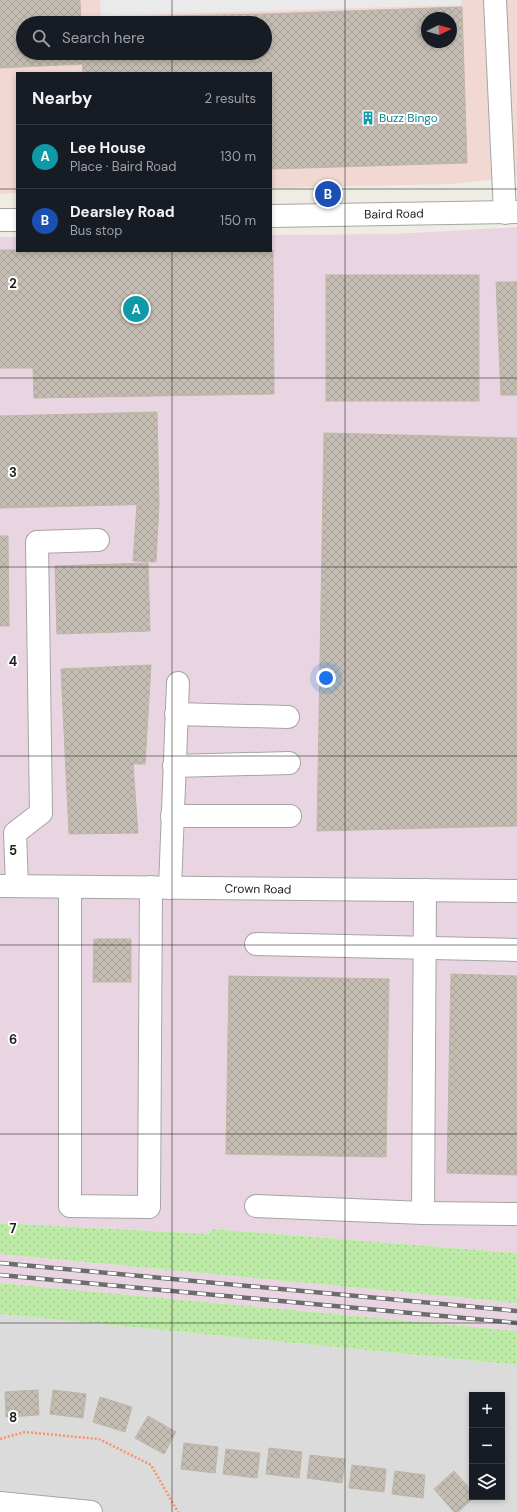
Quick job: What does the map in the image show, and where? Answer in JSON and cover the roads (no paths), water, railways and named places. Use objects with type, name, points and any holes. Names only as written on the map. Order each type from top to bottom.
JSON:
[{"type":"street","points":[[495,0],[509,121],[511,212]]},
{"type":"street","name":"Baird Road","points":[[272,216],[511,212]]},
{"type":"street","points":[[0,220],[16,220]]},
{"type":"street","points":[[9,886],[8,833],[41,813],[37,542],[98,540]]},
{"type":"street","points":[[70,887],[70,1206],[150,1207],[160,888],[172,816],[178,683]]},
{"type":"street","points":[[176,714],[288,717]]},
{"type":"street","points":[[174,766],[289,764]]},
{"type":"street","points":[[172,816],[290,816]]},
{"type":"street","name":"Crown Road","points":[[9,886],[517,891]]},
{"type":"street","points":[[423,1213],[426,890]]},
{"type":"street","points":[[256,944],[517,950]]},
{"type":"street","points":[[256,1206],[423,1213],[517,1214]]},
{"type":"street","points":[[0,1503],[91,1512]]},
{"type":"railway","points":[[0,1263],[517,1311]]},
{"type":"railway","points":[[0,1275],[517,1323]]},
{"type":"place","name":"Buzz Bingo","points":[[368,118]]},
{"type":"place","name":"Dearsley Road","points":[[328,194]]},
{"type":"place","name":"Lee House","points":[[136,309]]}]
